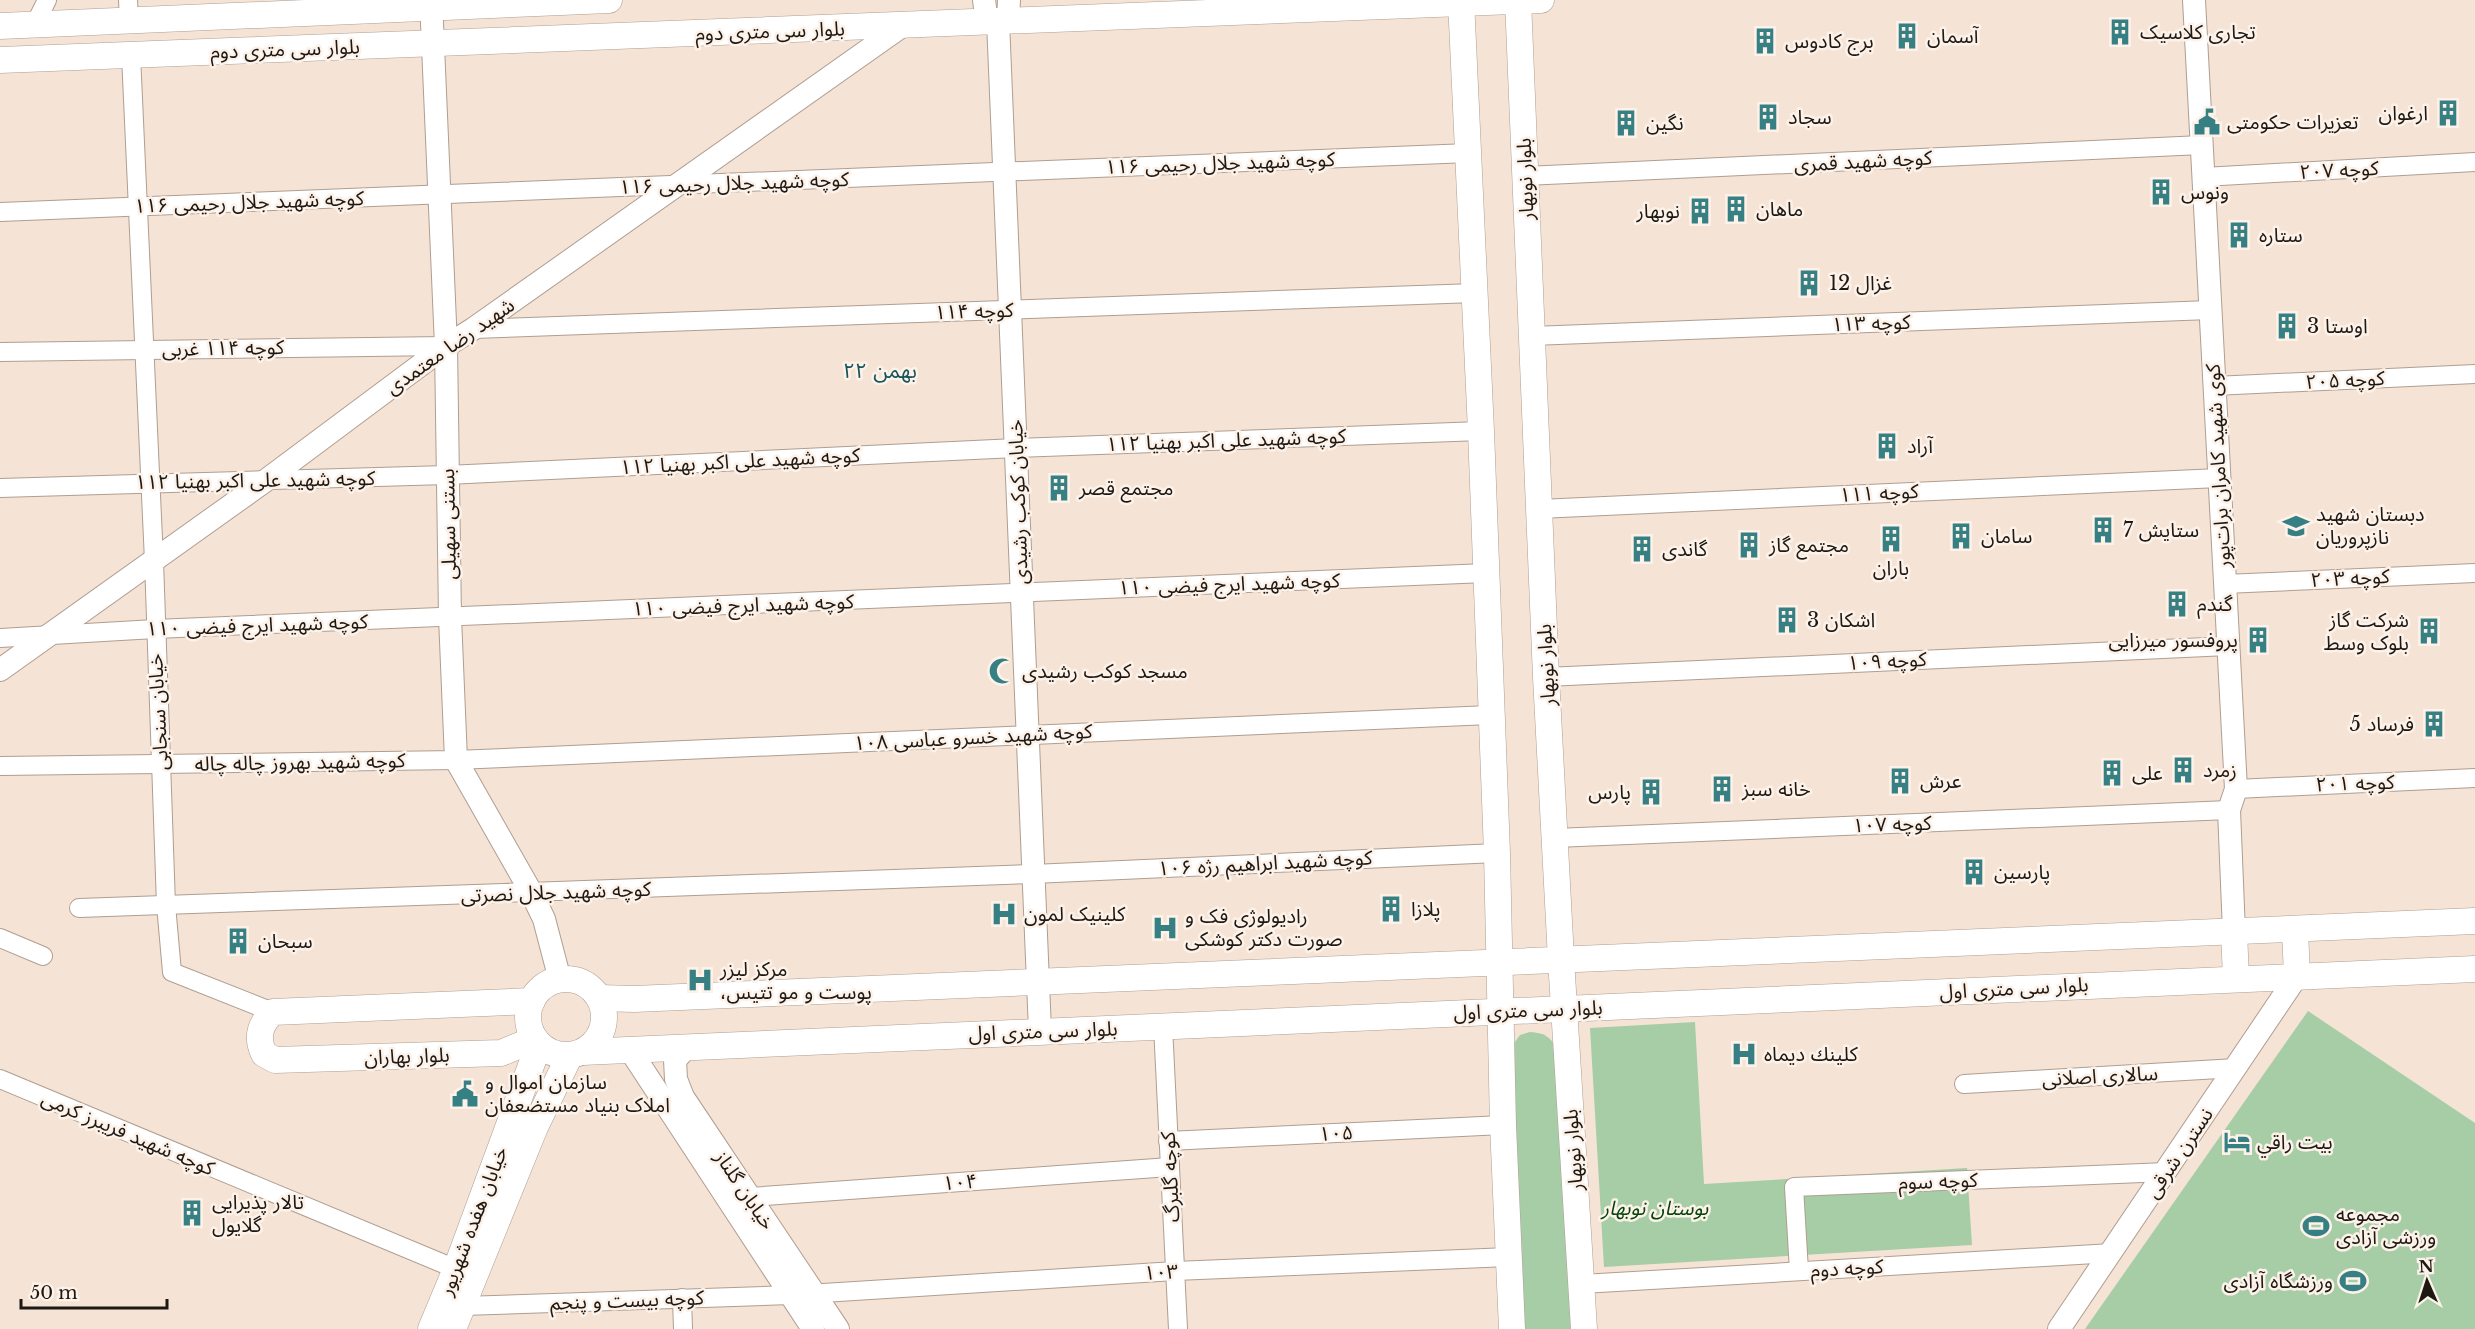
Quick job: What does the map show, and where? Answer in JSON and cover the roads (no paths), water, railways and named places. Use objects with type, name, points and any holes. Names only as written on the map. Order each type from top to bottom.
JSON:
[{"type":"main road","name":"بلوار سی متری دوم","points":[[0,26],[35,24],[128,10],[609,0]]},
{"type":"main road","name":"بلوار سی متری دوم","points":[[0,60],[902,26],[997,13],[1526,0]]},
{"type":"main road","name":"بلوار نوبهار","points":[[1526,0],[1525,176],[1546,677],[1584,1329]]},
{"type":"main road","points":[[1461,2],[1481,431],[1497,853],[1503,1125],[1512,1329]]},
{"type":"main road","points":[[599,998],[634,999],[2475,921]]},
{"type":"main road","points":[[2295,930],[2297,976]]},
{"type":"main road","points":[[2234,932],[2236,978]]},
{"type":"main road","name":"بلوار سی متری اول","points":[[576,1053],[2475,969]]},
{"type":"main road","points":[[560,980],[582,983],[599,998],[604,1022],[596,1040],[576,1053],[559,1055],[537,1042],[531,1033],[528,1017],[532,1001],[548,984],[560,980]]},
{"type":"main road","points":[[273,1012],[532,1001]]},
{"type":"main road","name":"بلوار بهاران","points":[[273,1012],[264,1020],[259,1038],[264,1054],[275,1060],[501,1053],[537,1042]]},
{"type":"main road","name":"خیابان هفده شهریور","points":[[431,1329],[456,1269],[537,1042]]},
{"type":"main road","name":"خیابان هفده شهریور","points":[[458,1317],[535,1127],[576,1053]]},
{"type":"street","points":[[35,24],[47,0]]},
{"type":"street","name":"کوی شهید کامران برات‌پور","points":[[2194,0],[2228,646],[2234,932]]},
{"type":"street","name":"بستنی سهیلی","points":[[431,4],[446,346],[450,617],[456,760],[531,892],[544,920],[560,980]]},
{"type":"street","name":"خیابان کوکب رشیدی","points":[[997,13],[1040,1031]]},
{"type":"street","name":"شهید رضا معتمدی","points":[[0,670],[265,481],[446,346],[680,185],[902,26]]},
{"type":"street","name":"خیابان سنجابی","points":[[131,55],[154,561],[154,629],[166,905],[172,972],[273,1012]]},
{"type":"street","name":"کوچه شهید قمری","points":[[1525,176],[2202,145]]},
{"type":"street","name":"کوچه شهید جلال رحیمی ۱۱۶","points":[[0,212],[1469,153]]},
{"type":"street","name":"کوچه ۲۰۷","points":[[2203,177],[2475,162]]},
{"type":"street","name":"کوچه ۱۱۴","points":[[473,329],[1475,293]]},
{"type":"street","name":"کوچه ۱۱۳","points":[[1533,336],[2210,310]]},
{"type":"street","name":"کوچه ۱۱۴ غربی","points":[[0,352],[446,346]]},
{"type":"street","name":"کوچه ۲۰۵","points":[[2214,386],[2475,374]]},
{"type":"street","name":"کوچه شهید علی اکبر بهنیا ۱۱۲","points":[[0,488],[447,475],[1016,448],[1481,431]]},
{"type":"street","name":"کوچه ۱۱۱","points":[[1539,508],[2219,478]]},
{"type":"street","name":"کوچه شهید ایرج فیضی ۱۱۰","points":[[0,638],[154,629],[1486,573]]},
{"type":"street","name":"کوچه ۲۰۳","points":[[2225,584],[2475,573]]},
{"type":"street","name":"کوچه ۱۰۹","points":[[1546,677],[2228,646]]},
{"type":"street","name":"کوچه شهید خسرو عباسی ۱۰۸","points":[[456,760],[1490,715]]},
{"type":"street","name":"کوچه شهید بهروز چاله چاله","points":[[0,766],[456,760]]},
{"type":"street","name":"کوچه ۲۰۱","points":[[2232,799],[2475,778]]},
{"type":"street","name":"کوچه ۱۰۷","points":[[1555,838],[2232,799]]},
{"type":"street","name":"کوچه شهید ابراهیم رژه ۱۰۶","points":[[1033,874],[1497,853]]},
{"type":"street","name":"کوچه شهید جلال نصرتی","points":[[79,908],[1033,874]]},
{"type":"street","points":[[0,938],[43,956]]},
{"type":"street","name":"نسترن شرقی","points":[[2059,1329],[2297,976]]},
{"type":"street","name":"کوچه گلبرگ","points":[[1163,1026],[1178,1329]]},
{"type":"street","name":"خیابان گلناز","points":[[687,1047],[675,1060],[676,1079],[700,1140],[802,1294],[838,1329]]},
{"type":"street","name":"خیابان گلناز","points":[[630,1050],[700,1140],[750,1197],[802,1294],[813,1329]]},
{"type":"street","name":"سالاری اصلانی","points":[[1964,1084],[2236,1068]]},
{"type":"street","name":"کوچه شهید فریبرز کرمی","points":[[0,1080],[456,1269]]},
{"type":"street","name":"۱۰۵","points":[[1168,1141],[1503,1125]]},
{"type":"street","name":"۱۰۴","points":[[750,1197],[1170,1167]]},
{"type":"street","name":"کوچه سوم","points":[[1799,1271],[1794,1187],[2166,1172]]},
{"type":"street","name":"کوچه دوم","points":[[1582,1284],[2112,1253]]},
{"type":"street","name":"۱۰۳","points":[[802,1294],[1174,1271],[1509,1257]]},
{"type":"street","name":"کوچه بیست و پنجم","points":[[458,1317],[682,1298],[802,1294]]},
{"type":"street","points":[[682,1298],[683,1329]]},
{"type":"place","name":"تجاری کلاسیک","points":[[2120,32]]},
{"type":"place","name":"آسمان","points":[[1907,36]]},
{"type":"place","name":"برج کادوس","points":[[1765,41]]},
{"type":"place","name":"ارغوان","points":[[2448,113]]},
{"type":"place","name":"سجاد","points":[[1768,117]]},
{"type":"place","name":"تعزیرات حکومتی","points":[[2207,122]]},
{"type":"place","name":"نگین","points":[[1626,123]]},
{"type":"place","name":"ونوس","points":[[2161,192]]},
{"type":"place","name":"ماهان","points":[[1736,209]]},
{"type":"place","name":"نوبهار","points":[[1700,211]]},
{"type":"place","name":"ستاره","points":[[2239,235]]},
{"type":"place","name":"غزال 12","points":[[1809,283]]},
{"type":"place","name":"اوستا 3","points":[[2287,326]]},
{"type":"place","name":"آراد","points":[[1887,446]]},
{"type":"place","name":"مجتمع قصر","points":[[1059,488]]},
{"type":"place","name":"دبستان شهید نازپروریان","points":[[2296,526]]},
{"type":"place","name":"ستایش 7","points":[[2103,530]]},
{"type":"place","name":"سامان","points":[[1961,536]]},
{"type":"place","name":"باران","points":[[1891,539]]},
{"type":"place","name":"مجتمع گاز","points":[[1749,545]]},
{"type":"place","name":"گاندی","points":[[1642,549]]},
{"type":"place","name":"گندم","points":[[2177,604]]},
{"type":"place","name":"اشکان 3","points":[[1787,620]]},
{"type":"place","name":"شرکت گاز بلوک وسط","points":[[2429,631]]},
{"type":"place","name":"پروفسور میرزایی","points":[[2258,640]]},
{"type":"place","name":"مسجد کوکب رشیدی","points":[[1002,671]]},
{"type":"place","name":"فرساد 5","points":[[2434,724]]},
{"type":"place","name":"زمرد","points":[[2183,770]]},
{"type":"place","name":"علی","points":[[2112,773]]},
{"type":"place","name":"عرش","points":[[1900,781]]},
{"type":"place","name":"خانه سبز","points":[[1722,789]]},
{"type":"place","name":"پارس","points":[[1651,792]]},
{"type":"place","name":"پارسین","points":[[1974,872]]},
{"type":"place","name":"پلازا","points":[[1391,909]]},
{"type":"place","name":"کلینیک لمون","points":[[1004,914]]},
{"type":"place","name":"رادیولوژی فک و صورت دکتر کوشکی","points":[[1165,928]]},
{"type":"place","name":"سبحان","points":[[238,941]]},
{"type":"place","name":"مرکز لیزر ،پوست و مو تتیس","points":[[700,980]]},
{"type":"place","name":"كلينك ديماه","points":[[1744,1054]]},
{"type":"place","name":"سازمان اموال و املاک بنیاد مستضعفان","points":[[465,1094]]},
{"type":"place","name":"بيت راقي","points":[[2237,1142]]},
{"type":"place","name":"تالار پذیرایی گلایول","points":[[192,1213]]},
{"type":"place","name":"مجموعه ورزشی آزادی","points":[[2316,1226]]},
{"type":"place","name":"ورزشگاه آزادی","points":[[2353,1281]]},
{"type":"district","name":"۲۲ بهمن","points":[[880,371]]},
{"type":"park label","name":"بوستان نوبهار","points":[[1655,1208]]}]
